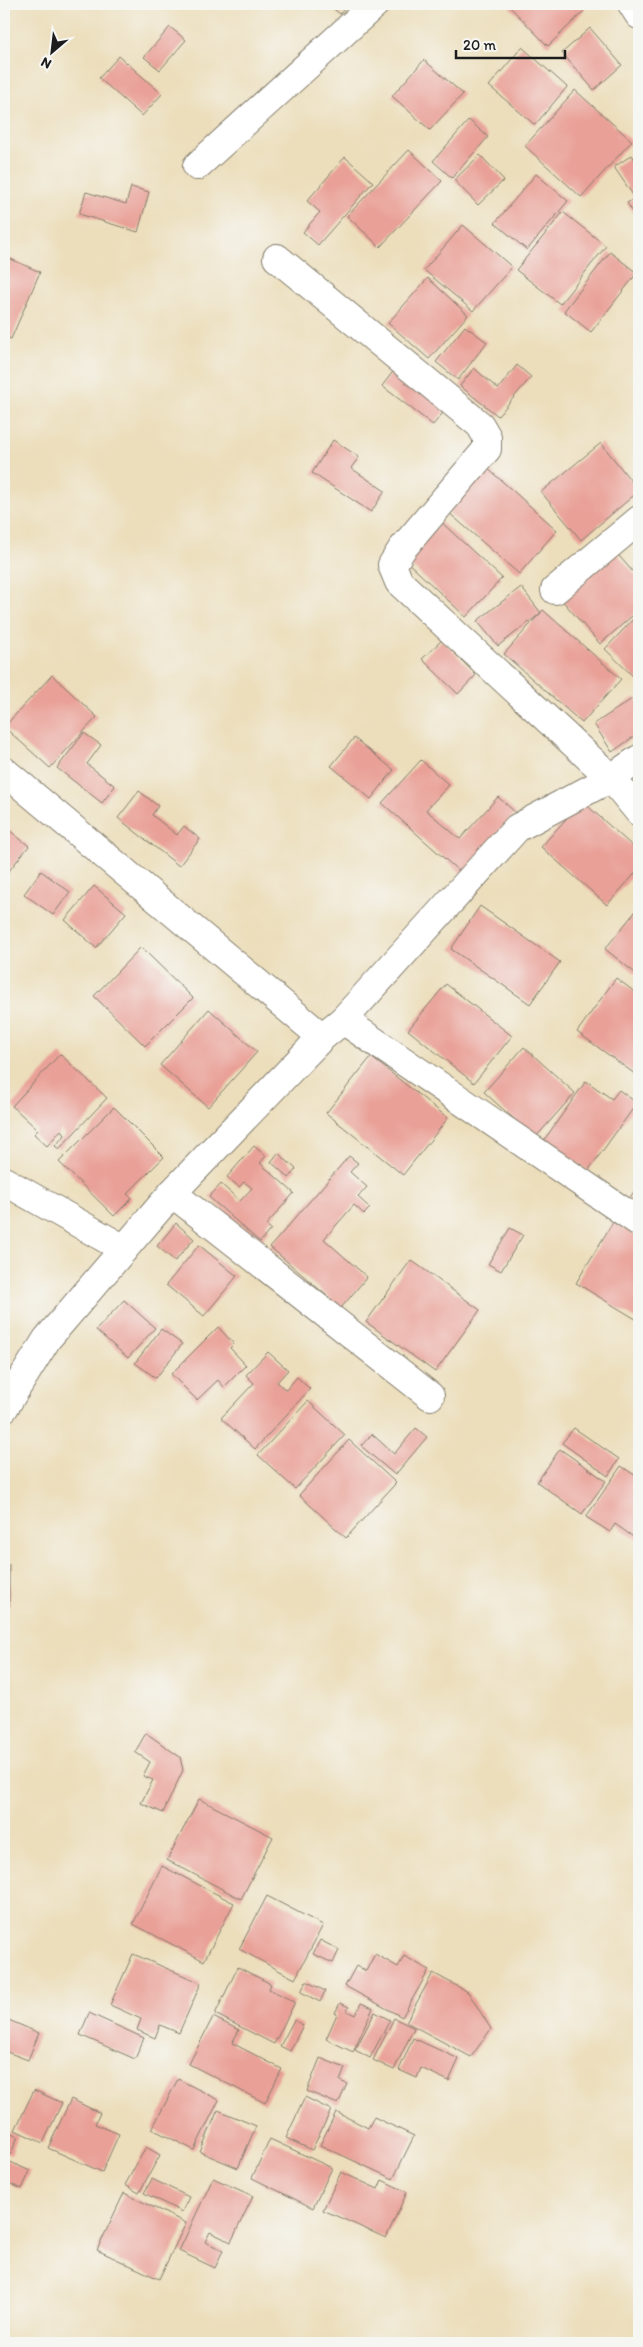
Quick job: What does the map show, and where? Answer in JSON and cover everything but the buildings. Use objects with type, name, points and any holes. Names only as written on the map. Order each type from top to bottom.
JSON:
[{"type":"street","points":[[197,166],[375,4]]},
{"type":"street","points":[[632,4],[639,15]]},
{"type":"street","points":[[277,258],[480,425],[487,437],[487,449],[402,549],[392,565],[400,582],[610,778],[639,812]]},
{"type":"street","points":[[555,590],[639,520]]},
{"type":"street","points":[[4,1408],[47,1339],[172,1194],[322,1038],[343,1020],[518,828],[610,778],[639,759]]},
{"type":"street","points":[[4,771],[322,1038]]},
{"type":"street","points":[[343,1020],[639,1222]]},
{"type":"street","points":[[4,1180],[124,1249]]},
{"type":"street","points":[[172,1194],[430,1396]]}]
